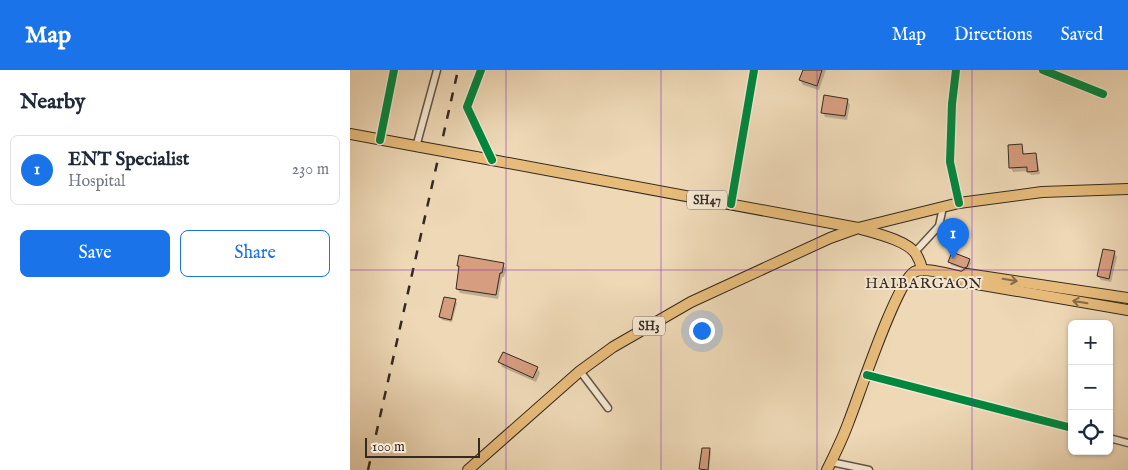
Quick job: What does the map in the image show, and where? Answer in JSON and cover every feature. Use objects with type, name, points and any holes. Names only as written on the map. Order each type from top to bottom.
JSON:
[{"type":"main road","name":"SH47","points":[[350,134],[858,228],[903,244],[916,252]]},
{"type":"main road","name":"SH3","points":[[468,470],[580,371],[613,346],[691,302],[799,252],[858,228],[959,203],[1042,192],[1128,189]]},
{"type":"main road","points":[[916,252],[922,269]]},
{"type":"main road","points":[[829,466],[849,423],[888,318],[906,282],[913,273],[922,269],[963,277],[967,274],[1128,298]]},
{"type":"main road","points":[[963,277],[965,282],[1128,310]]},
{"type":"street","points":[[380,140],[394,70]]},
{"type":"street","points":[[418,147],[438,70]]},
{"type":"street","points":[[481,70],[467,107],[492,160]]},
{"type":"street","points":[[731,204],[754,70]]},
{"type":"street","points":[[956,70],[952,104],[950,162],[959,203]]},
{"type":"street","points":[[1042,70],[1103,94]]},
{"type":"street","points":[[916,252],[939,226],[943,207]]},
{"type":"street","points":[[580,371],[608,408]]},
{"type":"street","points":[[867,375],[1068,427]]},
{"type":"street","points":[[1113,439],[1128,443]]},
{"type":"street","points":[[829,466],[869,470]]},
{"type":"building","points":[[803,70],[822,70],[817,86],[799,80]]},
{"type":"building","points":[[824,95],[848,99],[845,116],[821,113]]},
{"type":"building","points":[[1022,144],[1023,154],[1036,153],[1038,171],[1027,172],[1027,167],[1009,168],[1008,145]]},
{"type":"building","points":[[1103,249],[1115,251],[1109,279],[1097,276]]},
{"type":"building","points":[[952,252],[970,259],[967,267],[964,268],[948,262]]},
{"type":"building","points":[[459,255],[504,263],[496,295],[456,289]]},
{"type":"building","points":[[444,297],[456,299],[451,320],[439,317]]},
{"type":"building","points":[[503,352],[538,367],[533,378],[498,362]]},
{"type":"building","points":[[702,448],[710,448],[708,470],[699,469]]},
{"type":"railway","points":[[368,470],[458,70]]},
{"type":"cycle path","points":[[380,140],[394,70]]},
{"type":"cycle path","points":[[481,70],[467,107],[492,160]]},
{"type":"cycle path","points":[[731,204],[754,70]]},
{"type":"cycle path","points":[[956,70],[952,104],[950,162],[959,203]]},
{"type":"cycle path","points":[[1043,70],[1103,94]]},
{"type":"cycle path","points":[[867,375],[1068,427]]},
{"type":"place","name":"ENT Specialist","points":[[953,259]]},
{"type":"district","name":"HAIBARGAON","points":[[924,283]]}]
